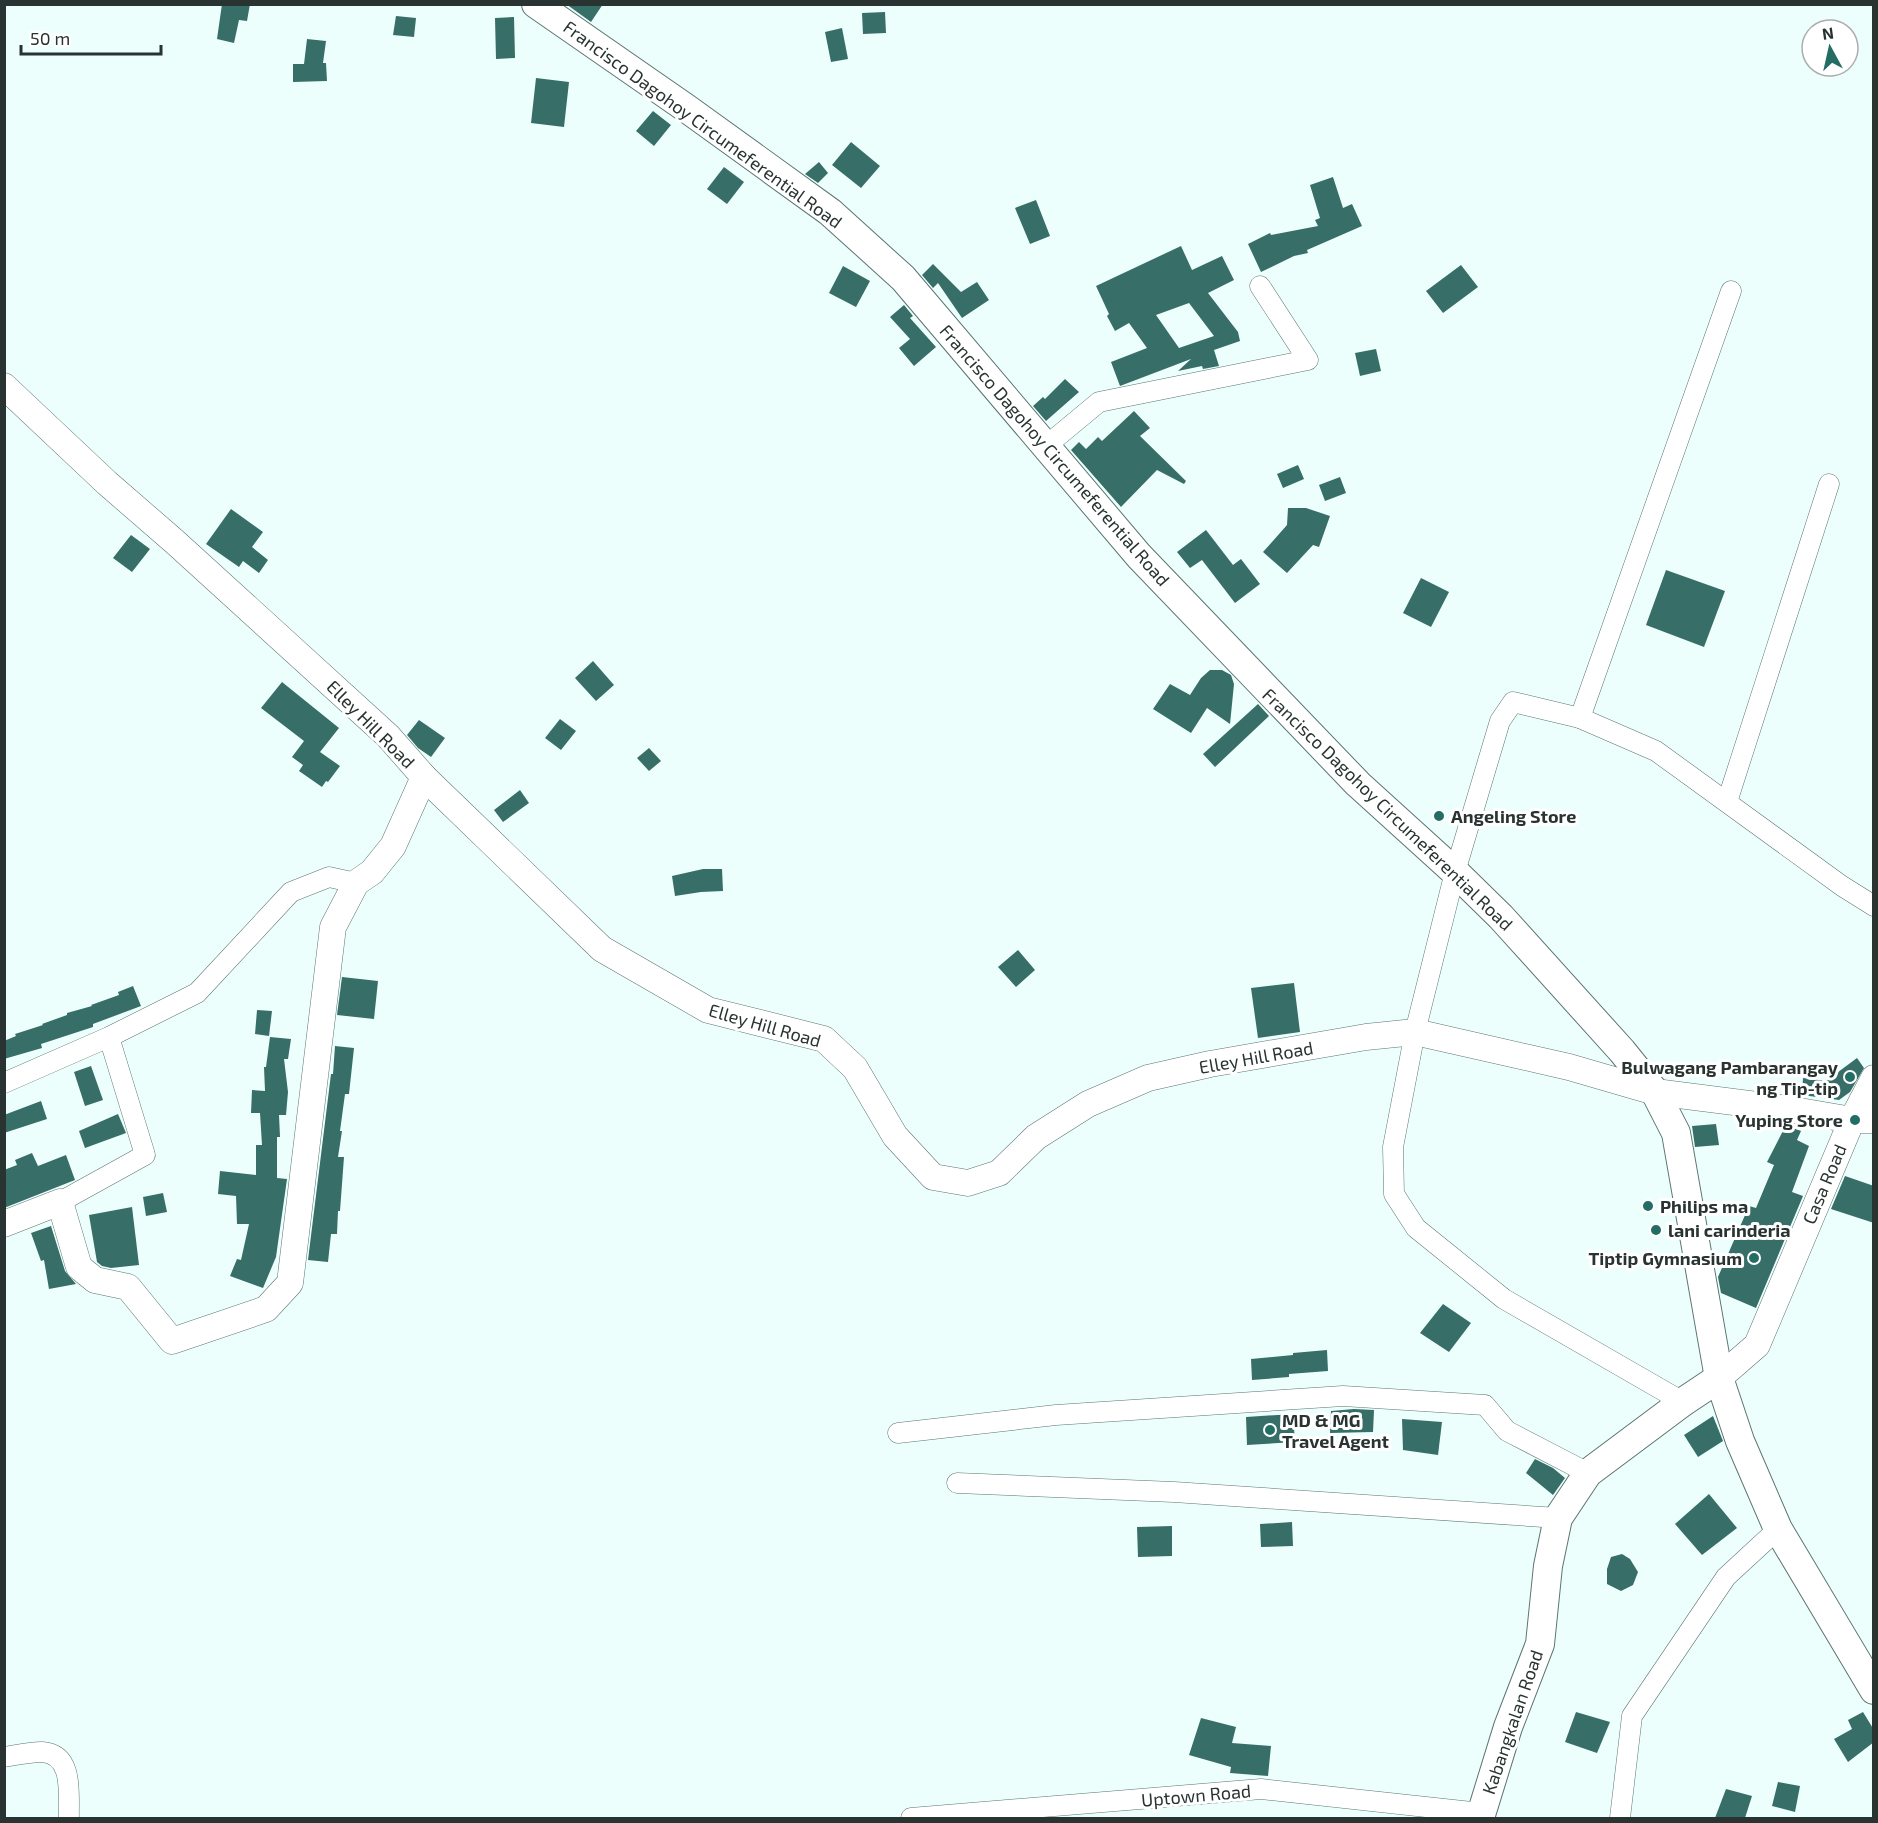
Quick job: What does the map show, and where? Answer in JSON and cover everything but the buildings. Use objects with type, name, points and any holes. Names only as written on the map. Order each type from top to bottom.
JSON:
[{"type":"main road","name":"Francisco Dagohoy Circumeferential Road","points":[[536,4],[830,212],[903,278],[1139,556],[1358,784],[1455,872],[1508,925],[1622,1051],[1655,1092],[1676,1133],[1719,1378],[1740,1441],[1778,1529],[1874,1690]]},
{"type":"main road","name":"Kabangkalan Road","points":[[1480,1816],[1508,1727],[1540,1644],[1548,1566],[1558,1518],[1588,1473],[1719,1378]]},
{"type":"street","points":[[1046,447],[1099,402],[1308,360],[1260,286]]},
{"type":"street","points":[[1580,718],[1731,291]]},
{"type":"street","name":"Elley Hill Road","points":[[4,386],[107,483],[388,735],[424,777],[602,950],[708,1011],[824,1039],[855,1068],[895,1136],[933,1177],[968,1183],[999,1173],[1036,1137],[1079,1110],[1148,1078],[1221,1062],[1366,1037],[1415,1032],[1569,1067],[1655,1092],[1863,1120]]},
{"type":"street","points":[[1727,802],[1829,484]]},
{"type":"street","points":[[1683,1402],[1504,1299],[1416,1228],[1394,1194],[1394,1147],[1415,1032],[1455,872],[1500,721],[1513,702],[1580,718],[1656,751],[1842,886],[1874,906]]},
{"type":"street","points":[[60,1202],[79,1267],[95,1280],[128,1287],[172,1341],[266,1309],[290,1283],[333,927],[356,883],[372,872],[393,846],[424,777]]},
{"type":"street","points":[[4,1083],[109,1037],[197,993],[291,892],[329,877],[356,883]]},
{"type":"street","points":[[4,1224],[60,1202],[145,1155],[109,1037]]},
{"type":"street","name":"Casa Road","points":[[1719,1378],[1757,1345],[1863,1120],[1874,1078]]},
{"type":"street","points":[[898,1432],[1056,1415],[1343,1396],[1485,1405],[1507,1431],[1588,1473]]},
{"type":"street","points":[[957,1483],[1174,1492],[1558,1518]]},
{"type":"street","points":[[1620,1818],[1632,1716],[1726,1578],[1778,1529]]},
{"type":"street","points":[[4,1757],[44,1752],[59,1759],[67,1771],[69,1818]]},
{"type":"street","name":"Uptown Road","points":[[911,1818],[1261,1790],[1480,1816]]},
{"type":"place","name":"Angeling Store","points":[[1439,816]]},
{"type":"place","name":"Bulwagang Pambarangay ng Tip-tip","points":[[1850,1077]]},
{"type":"place","name":"Yuping Store","points":[[1855,1120]]},
{"type":"place","name":"Philips ma","points":[[1648,1206]]},
{"type":"place","name":"lani carinderia","points":[[1656,1230]]},
{"type":"place","name":"Tiptip Gymnasium","points":[[1754,1258]]},
{"type":"place","name":"MD & MG Travel Agent","points":[[1270,1430]]}]
